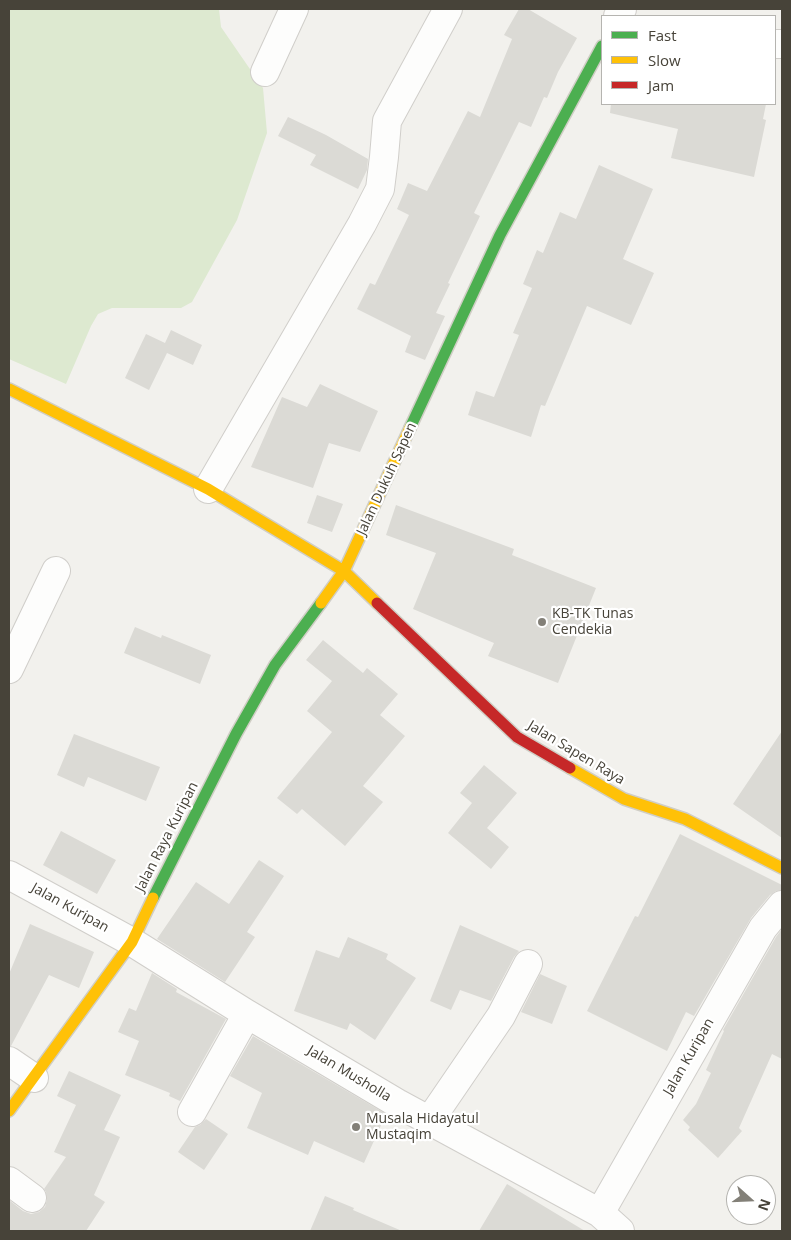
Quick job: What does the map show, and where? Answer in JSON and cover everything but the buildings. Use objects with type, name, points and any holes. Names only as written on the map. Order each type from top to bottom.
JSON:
[{"type":"street","points":[[265,72],[294,9]]},
{"type":"street","points":[[208,489],[362,224],[380,189],[387,121],[448,9]]},
{"type":"street","name":"Jalan Dukuh Sapen","points":[[344,571],[500,235],[601,48]]},
{"type":"street","points":[[9,390],[208,489],[344,571]]},
{"type":"street","points":[[9,669],[56,571]]},
{"type":"street","name":"Jalan Sapen Raya","points":[[344,571],[517,736],[624,800],[655,808],[685,819],[782,868]]},
{"type":"street","name":"Jalan Raya Kuripan","points":[[9,1111],[132,942],[193,817],[236,734],[275,665],[344,571]]},
{"type":"street","name":"Jalan Kuripan","points":[[9,875],[132,942]]},
{"type":"street","name":"Jalan Kuripan","points":[[600,1213],[763,928],[782,905]]},
{"type":"street","name":"Jalan Musholla","points":[[132,942],[247,1014],[397,1103],[600,1213],[620,1231]]},
{"type":"street","points":[[430,1120],[501,1016],[528,964]]},
{"type":"street","points":[[192,1112],[247,1014]]},
{"type":"street","points":[[9,1061],[34,1078]]},
{"type":"street","points":[[9,1181],[32,1198]]},
{"type":"green space","points":[[9,9],[219,9],[221,27],[263,88],[267,133],[237,220],[192,302],[181,308],[112,308],[98,314],[66,384],[9,359]]},
{"type":"traffic: fast","points":[[410,428],[500,235],[601,48]]},
{"type":"traffic: fast","points":[[153,898],[236,734],[275,665],[321,603]]},
{"type":"traffic: slow","points":[[9,389],[208,489],[344,571],[377,603]]},
{"type":"traffic: slow","points":[[321,603],[344,571],[410,428]]},
{"type":"traffic: slow","points":[[570,768],[624,799],[685,819],[782,868]]},
{"type":"traffic: slow","points":[[9,1111],[132,942],[153,898]]},
{"type":"traffic: jam","points":[[377,603],[517,737],[570,768]]},
{"type":"place","name":"KB-TK Tunas Cendekia","points":[[542,622]]},
{"type":"place","name":"Musala Hidayatul Mustaqim","points":[[356,1127]]}]
